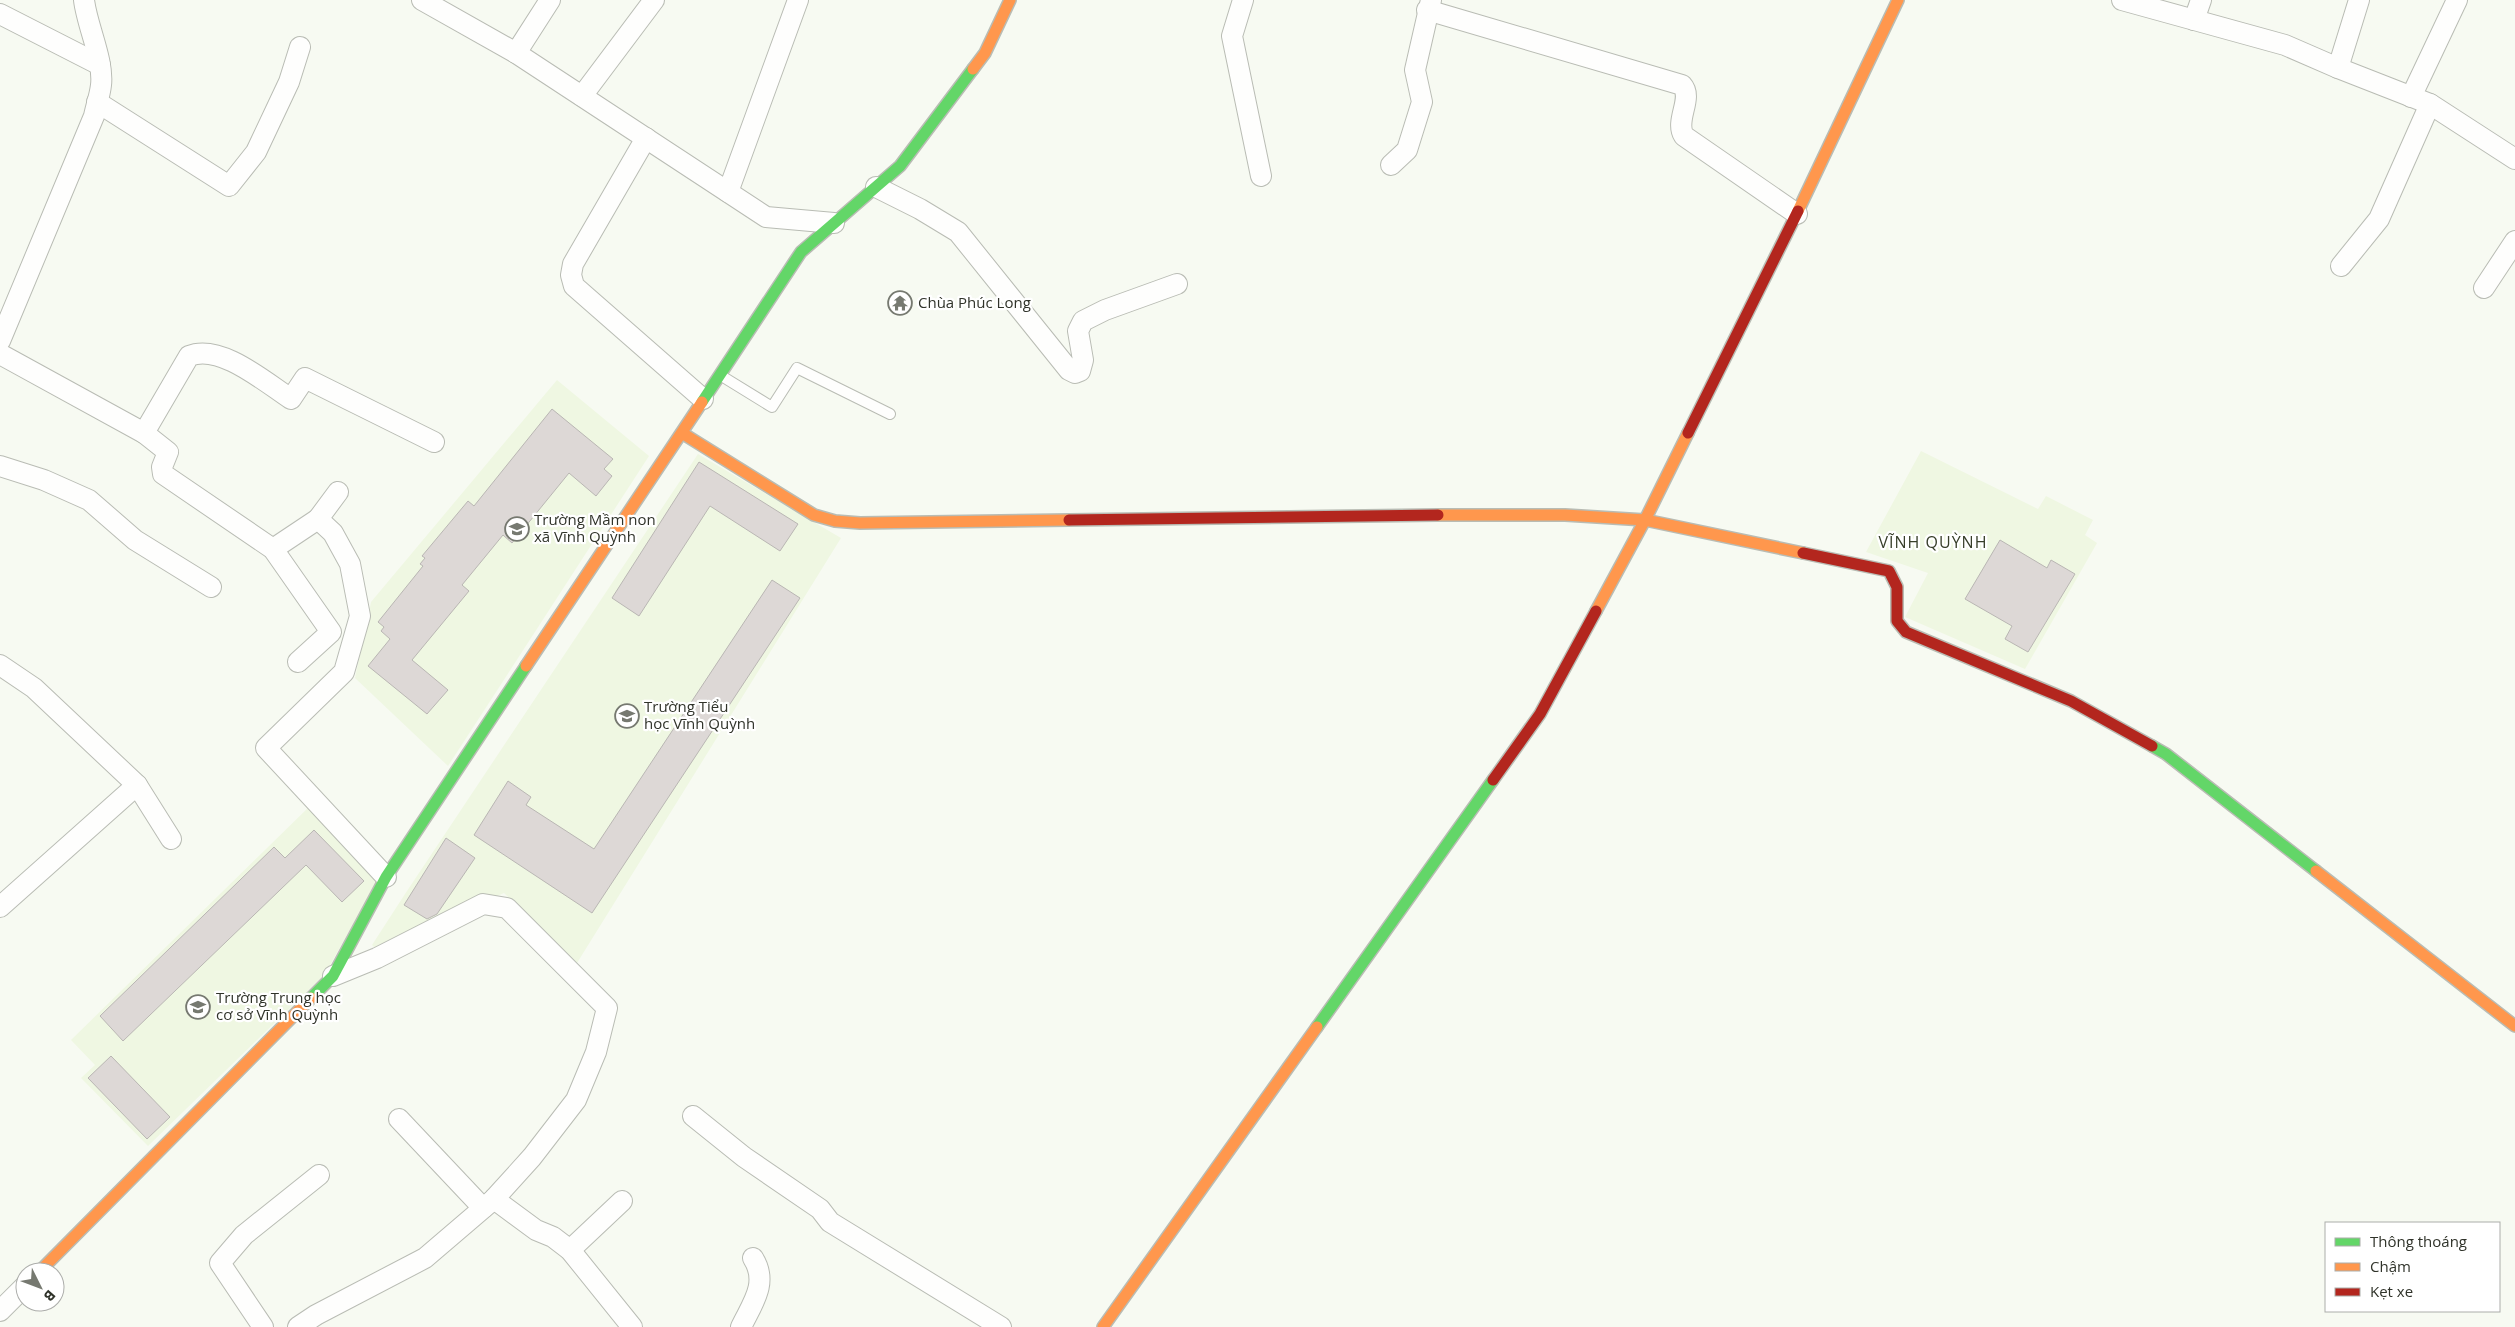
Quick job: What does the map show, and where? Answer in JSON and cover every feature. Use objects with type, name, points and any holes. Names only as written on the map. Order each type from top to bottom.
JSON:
[{"type":"street","points":[[0,341],[94,116],[102,84],[100,66],[86,20],[84,0]]},
{"type":"street","points":[[422,0],[516,53],[766,217],[834,223]]},
{"type":"street","points":[[516,53],[550,0]]},
{"type":"street","points":[[582,96],[654,0]]},
{"type":"street","points":[[728,192],[798,0]]},
{"type":"street","points":[[49,1262],[333,976],[386,877],[801,252],[900,166],[985,53],[1010,0]]},
{"type":"street","points":[[1243,0],[1232,36],[1261,176]]},
{"type":"street","points":[[1103,1327],[1540,714],[1645,520],[1797,214],[1898,0]]},
{"type":"street","points":[[2122,0],[2285,45],[2430,104],[2515,159]]},
{"type":"street","points":[[2194,20],[2201,0]]},
{"type":"street","points":[[2338,68],[2359,0]]},
{"type":"street","points":[[2411,97],[2457,0]]},
{"type":"street","points":[[1391,165],[1407,150],[1422,102],[1415,70],[1429,5],[1682,85],[1686,93],[1681,127],[1684,136],[1797,214]]},
{"type":"street","points":[[0,14],[100,66]]},
{"type":"street","points":[[97,102],[229,186],[256,152],[289,82],[300,47]]},
{"type":"street","points":[[2341,266],[2379,219],[2430,104]]},
{"type":"street","points":[[646,138],[573,264],[571,276],[574,286],[703,399]]},
{"type":"street","points":[[876,187],[920,209],[958,232],[1069,370],[1075,372],[1080,371],[1083,360],[1078,331],[1084,321],[1105,310],[1177,284]]},
{"type":"street","points":[[2484,288],[2515,241]]},
{"type":"street","points":[[144,433],[189,356],[199,352],[233,360],[290,399],[305,378],[434,442]]},
{"type":"street","points":[[0,354],[144,433],[168,452],[162,467],[163,474],[273,549],[331,632],[298,662]]},
{"type":"street","points":[[682,433],[814,515],[834,521],[860,523],[1360,514],[1565,515],[1645,520],[1889,571],[1897,587],[1897,621],[1906,632],[2072,701],[2166,754],[2515,1026]]},
{"type":"street","points":[[0,466],[44,480],[89,500],[135,540],[211,587]]},
{"type":"street","points":[[273,549],[318,519],[338,492]]},
{"type":"street","points":[[318,519],[333,533],[350,564],[360,616],[344,672],[266,748],[386,877]]},
{"type":"street","points":[[0,665],[34,688],[137,785],[171,839]]},
{"type":"street","points":[[0,907],[137,785]]},
{"type":"street","points":[[298,1327],[316,1314],[425,1258],[489,1203],[532,1157],[576,1100],[596,1052],[607,1008],[508,908],[483,904],[377,958],[333,976]]},
{"type":"street","points":[[693,1116],[744,1157],[820,1209],[830,1222],[1001,1327]]},
{"type":"street","points":[[399,1120],[489,1203],[536,1230],[553,1237],[570,1250],[632,1327]]},
{"type":"street","points":[[263,1327],[220,1263],[244,1235],[319,1175]]},
{"type":"street","points":[[570,1250],[622,1201]]},
{"type":"street","points":[[741,1327],[759,1292],[761,1276],[754,1258]]},
{"type":"street","points":[[0,1311],[15,1296]]},
{"type":"lane","points":[[719,375],[772,407],[797,368],[890,414]]},
{"type":"shaded area","name":"Trường Mầm non xã Vĩnh Quỳnh","points":[[557,380],[649,456],[448,766],[355,678],[371,602]]},
{"type":"shaded area","points":[[1921,451],[2038,509],[2046,496],[2093,520],[2085,535],[2097,543],[2025,669],[1905,617],[1928,573],[1866,552]]},
{"type":"shaded area","name":"Trường Tiểu học Vĩnh Quỳnh","points":[[698,454],[841,538],[577,963],[504,893],[376,949],[372,945],[405,894]]},
{"type":"shaded area","name":"Trường Trung học cơ sở Vĩnh Quỳnh","points":[[312,804],[379,878],[325,974],[148,1146],[81,1078],[95,1065],[71,1040]]},
{"type":"building","points":[[552,409],[613,459],[604,469],[612,476],[596,496],[569,473],[512,543],[503,535],[462,585],[469,591],[412,660],[448,690],[427,714],[368,666],[390,639],[381,631],[384,627],[378,622],[423,566],[420,564],[425,558],[422,556],[468,501],[474,506]]},
{"type":"building","points":[[699,462],[798,524],[780,551],[710,506],[639,616],[612,598]]},
{"type":"building","points":[[2000,540],[2047,568],[2051,560],[2075,574],[2028,652],[2005,639],[2012,626],[1965,599]]},
{"type":"building","points":[[772,580],[800,598],[592,913],[474,835],[508,781],[531,797],[526,805],[594,849]]},
{"type":"building","points":[[314,830],[364,881],[342,902],[306,865],[123,1041],[100,1016],[274,847],[285,858]]},
{"type":"building","points":[[446,838],[475,858],[437,914],[427,919],[404,905]]},
{"type":"building","points":[[111,1056],[170,1117],[147,1139],[88,1078]]},
{"type":"traffic: fast","points":[[702,402],[801,252],[900,166],[973,69]]},
{"type":"traffic: fast","points":[[311,998],[333,976],[386,877],[526,666]]},
{"type":"traffic: fast","points":[[2152,746],[2166,754],[2316,871]]},
{"type":"traffic: fast","points":[[1317,1027],[1493,780]]},
{"type":"traffic: slow","points":[[973,69],[985,53],[1010,0]]},
{"type":"traffic: slow","points":[[1798,211],[1898,0]]},
{"type":"traffic: slow","points":[[526,666],[702,402]]},
{"type":"traffic: slow","points":[[682,433],[814,515],[835,521],[860,523],[1069,520]]},
{"type":"traffic: slow","points":[[1596,611],[1645,520],[1688,433]]},
{"type":"traffic: slow","points":[[1438,515],[1565,515],[1645,520],[1803,553]]},
{"type":"traffic: slow","points":[[2316,871],[2515,1026]]},
{"type":"traffic: slow","points":[[49,1262],[311,998]]},
{"type":"traffic: slow","points":[[1103,1327],[1317,1027]]},
{"type":"traffic: jam","points":[[1688,433],[1798,211]]},
{"type":"traffic: jam","points":[[1069,520],[1438,515]]},
{"type":"traffic: jam","points":[[1803,553],[1889,571],[1897,587],[1897,621],[1906,632],[2071,701],[2152,746]]},
{"type":"traffic: jam","points":[[1493,780],[1540,714],[1596,611]]},
{"type":"place","name":"Chùa Phúc Long","points":[[900,303]]},
{"type":"place","name":"Trường Mầm non xã Vĩnh Quỳnh","points":[[517,529]]},
{"type":"place","name":"Trường Tiểu học Vĩnh Quỳnh","points":[[627,716]]},
{"type":"place","name":"Trường Trung học cơ sở Vĩnh Quỳnh","points":[[198,1007]]},
{"type":"district","name":"VĨNH QUỲNH","points":[[1933,542]]}]
